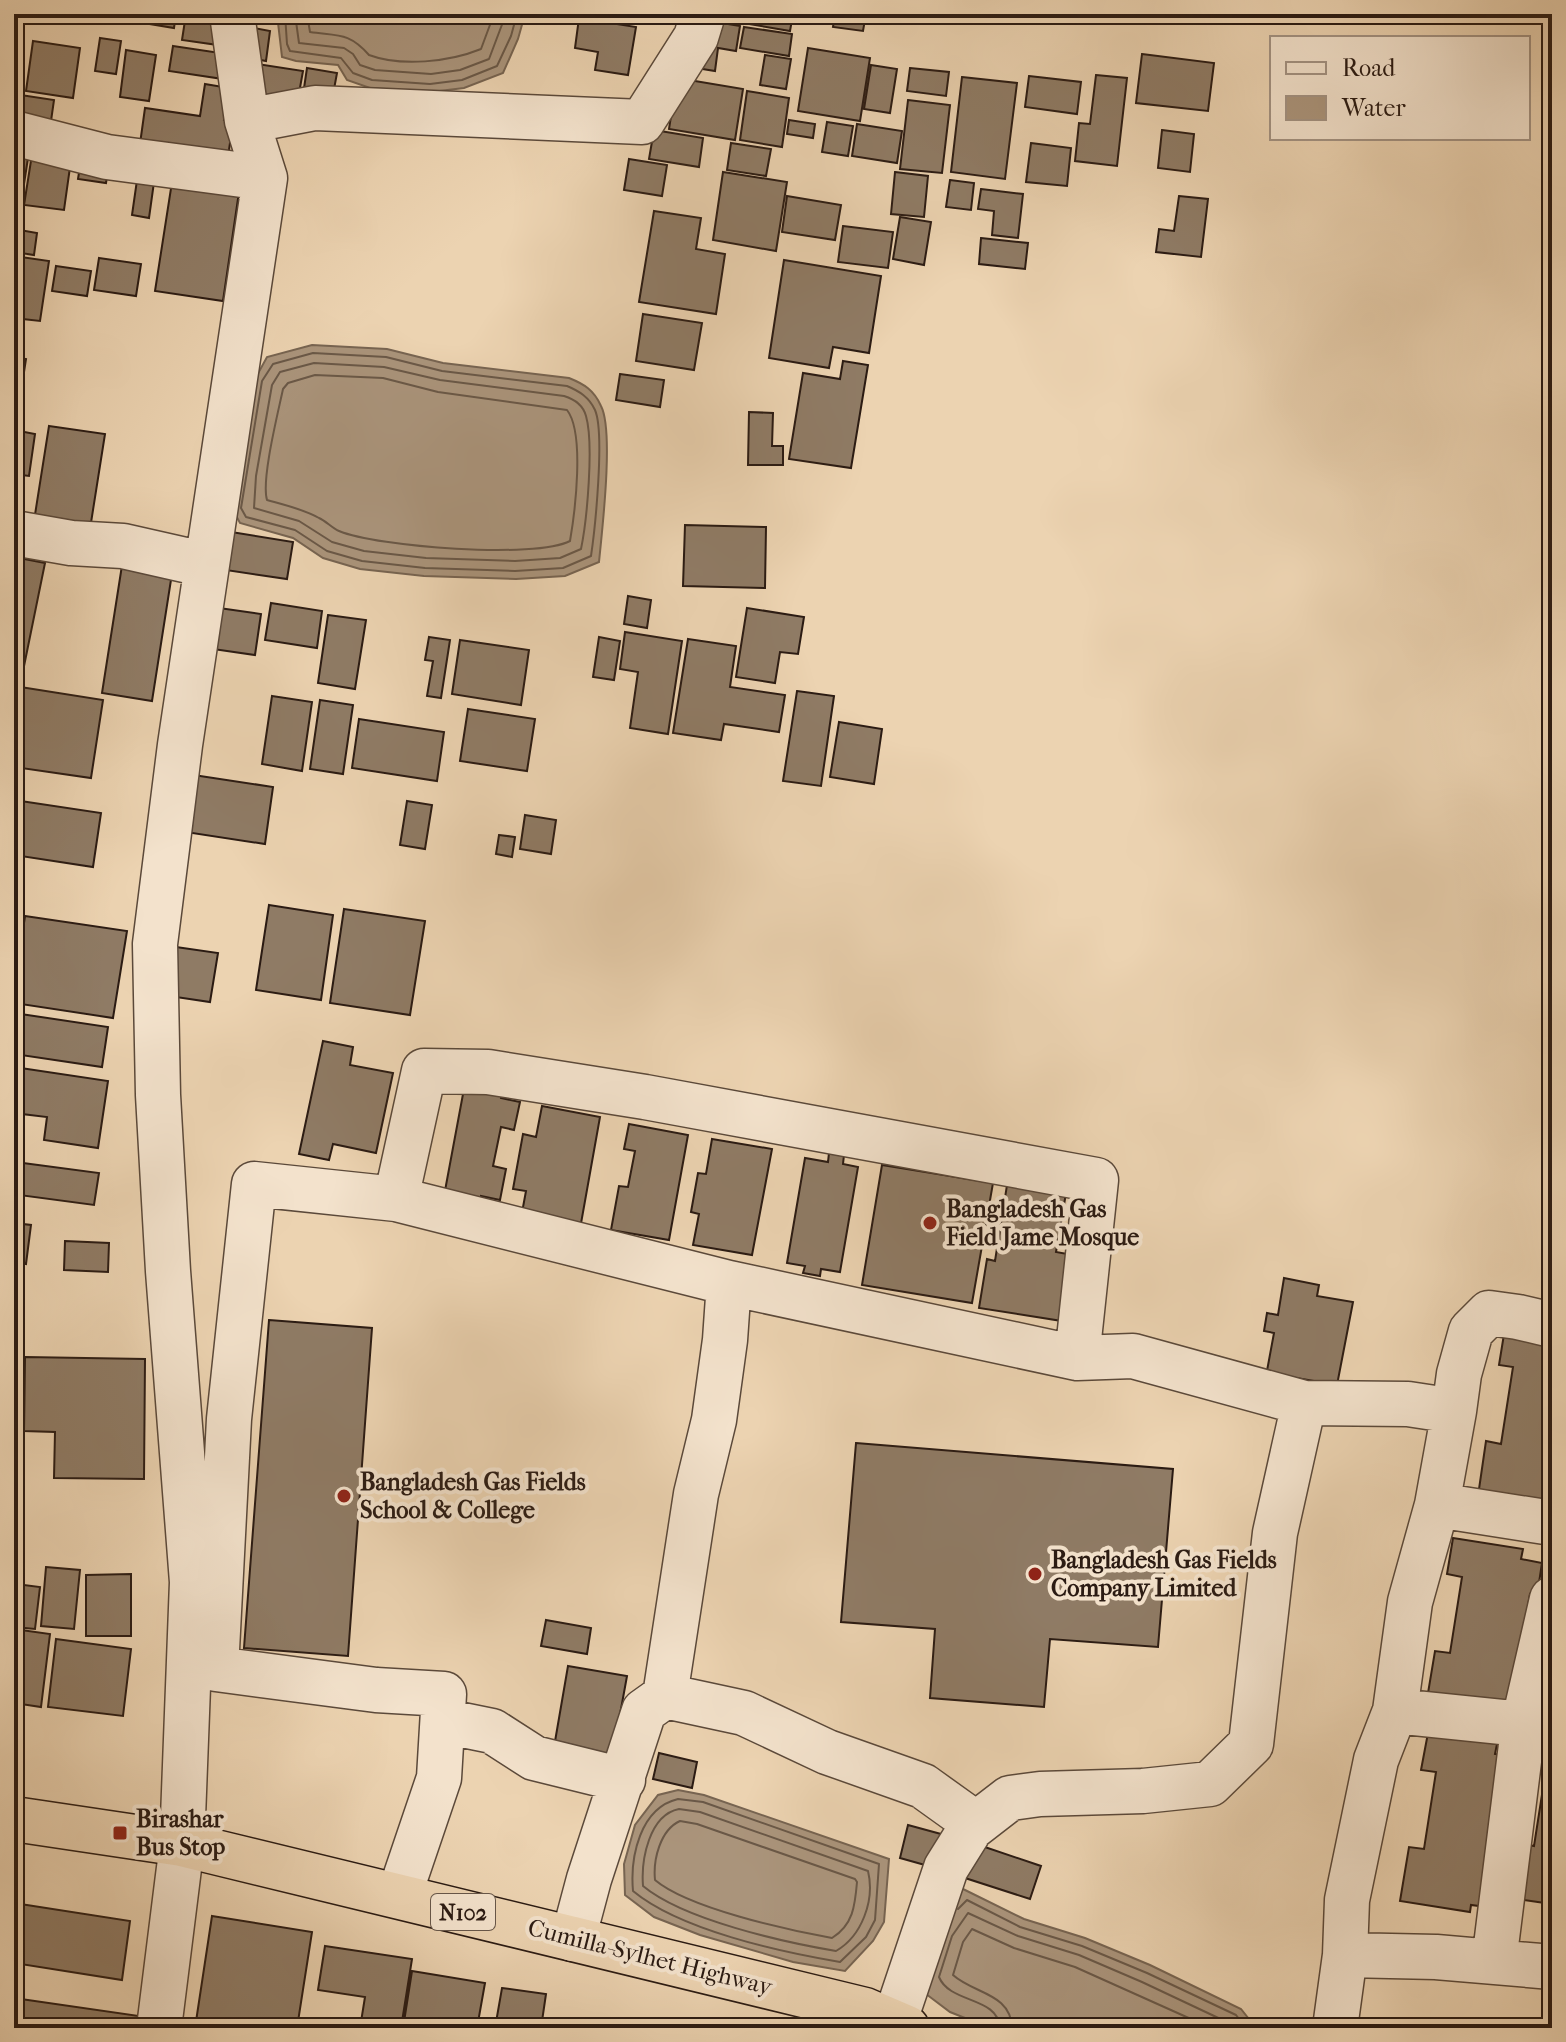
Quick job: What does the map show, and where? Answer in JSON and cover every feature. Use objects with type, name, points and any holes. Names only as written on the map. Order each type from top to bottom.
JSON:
[{"type":"highway","name":"Cumilla-Sylhet Highway","points":[[14,1819],[182,1844],[865,2010],[900,2025]]},
{"type":"street","points":[[159,2028],[182,1844],[192,1582],[158,1095],[155,944],[180,745],[265,178],[247,121],[232,14]]},
{"type":"street","points":[[247,121],[315,108],[642,122],[696,37],[703,14]]},
{"type":"street","points":[[14,133],[107,157],[265,178]]},
{"type":"street","points":[[14,533],[71,543],[123,546],[207,565]]},
{"type":"street","points":[[396,1199],[424,1071],[488,1072],[630,1094],[1096,1180],[1077,1358]]},
{"type":"street","points":[[399,1896],[439,1778],[444,1694],[376,1690],[216,1669],[229,1419],[254,1184],[396,1199],[729,1283],[1077,1358],[1133,1356],[1304,1403],[1408,1404],[1454,1411]]},
{"type":"street","points":[[573,1939],[589,1879],[644,1711],[665,1696],[696,1494],[714,1420],[729,1283]]},
{"type":"street","points":[[1335,2028],[1345,1955],[1347,1900],[1376,1760],[1395,1711],[1410,1602],[1437,1505],[1459,1374],[1471,1331],[1489,1313],[1552,1325]]},
{"type":"street","points":[[900,2025],[946,1868],[976,1824],[1010,1798],[1210,1784],[1251,1744],[1275,1533],[1304,1403]]},
{"type":"street","points":[[1437,1505],[1552,1523]]},
{"type":"street","points":[[1494,1962],[1538,1720],[1552,1599]]},
{"type":"street","points":[[665,1696],[744,1713],[827,1752],[923,1786],[976,1824]]},
{"type":"street","points":[[1395,1711],[1502,1722],[1538,1720]]},
{"type":"street","points":[[443,1721],[492,1731],[534,1758],[623,1780]]},
{"type":"street","points":[[1345,1955],[1436,1957],[1552,1967]]},
{"type":"water","points":[[277,14],[525,14],[503,73],[464,88],[431,92],[370,88],[347,80],[338,65],[282,57]]},
{"type":"water","points":[[312,345],[387,349],[443,363],[569,378],[588,388],[601,406],[607,437],[599,562],[565,576],[516,579],[424,576],[360,569],[323,558],[293,538],[240,523],[233,510],[255,379],[267,357]]},
{"type":"water","points":[[678,1790],[704,1795],[889,1859],[884,1922],[873,1941],[845,1971],[793,1962],[700,1935],[654,1917],[625,1895],[624,1864],[635,1825],[658,1795]]},
{"type":"water","points":[[961,1888],[1024,1919],[1085,1938],[1150,1965],[1241,2009],[1256,2028],[990,2028],[950,2012],[926,1994]]},
{"type":"building","points":[[14,14],[24,14],[19,52],[14,51]]},
{"type":"building","points":[[114,14],[176,14],[174,28],[113,18]]},
{"type":"building","points":[[186,14],[223,14],[218,45],[182,40]]},
{"type":"building","points":[[714,14],[793,14],[790,31],[713,18]]},
{"type":"building","points":[[835,14],[866,14],[863,31],[833,27]]},
{"type":"building","points":[[579,18],[636,27],[628,75],[595,70],[598,52],[575,48]]},
{"type":"building","points":[[704,20],[740,26],[736,51],[718,48],[715,71],[696,68]]},
{"type":"building","points":[[248,27],[270,31],[266,61],[244,57]]},
{"type":"building","points":[[744,27],[792,34],[789,56],[740,48]]},
{"type":"building","points":[[100,38],[121,41],[116,74],[95,71]]},
{"type":"building","points":[[33,41],[80,48],[73,98],[26,91]]},
{"type":"building","points":[[173,46],[227,54],[223,79],[169,71]]},
{"type":"building","points":[[808,48],[870,58],[860,121],[798,111]]},
{"type":"building","points":[[126,50],[156,55],[149,101],[120,97]]},
{"type":"building","points":[[1142,54],[1214,63],[1208,111],[1136,103]]},
{"type":"building","points":[[765,55],[791,59],[786,89],[760,85]]},
{"type":"building","points":[[251,63],[303,71],[298,99],[246,92]]},
{"type":"building","points":[[871,65],[897,69],[890,113],[864,109]]},
{"type":"building","points":[[307,68],[337,73],[332,100],[303,95]]},
{"type":"building","points":[[910,68],[949,72],[946,96],[907,91]]},
{"type":"building","points":[[1096,75],[1127,78],[1117,166],[1075,161],[1079,123],[1090,124]]},
{"type":"building","points":[[1029,76],[1081,82],[1077,114],[1025,107]]},
{"type":"building","points":[[962,77],[1017,83],[1005,179],[951,172]]},
{"type":"building","points":[[677,78],[743,89],[735,140],[669,129]]},
{"type":"building","points":[[205,84],[229,88],[224,120],[233,122],[227,164],[139,151],[145,108],[200,116]]},
{"type":"building","points":[[747,91],[789,98],[782,147],[740,140]]},
{"type":"building","points":[[14,94],[54,100],[50,128],[14,122]]},
{"type":"building","points":[[908,100],[950,105],[942,173],[900,169]]},
{"type":"building","points":[[789,120],[815,124],[813,138],[787,134]]},
{"type":"building","points":[[827,122],[853,126],[848,156],[822,152]]},
{"type":"building","points":[[857,124],[902,131],[897,163],[852,156]]},
{"type":"building","points":[[654,130],[703,138],[699,167],[649,159]]},
{"type":"building","points":[[1162,130],[1194,134],[1190,172],[1158,168]]},
{"type":"building","points":[[14,143],[30,145],[22,197],[14,196]]},
{"type":"building","points":[[731,143],[771,149],[766,176],[727,170]]},
{"type":"building","points":[[1031,143],[1071,148],[1067,186],[1026,182]]},
{"type":"building","points":[[33,148],[72,153],[64,210],[24,205]]},
{"type":"building","points":[[629,159],[667,165],[662,196],[624,190]]},
{"type":"building","points":[[81,160],[109,164],[106,183],[78,179]]},
{"type":"building","points":[[723,172],[787,182],[776,251],[713,240]]},
{"type":"building","points":[[895,172],[928,176],[924,217],[891,214]]},
{"type":"building","points":[[137,180],[154,182],[149,218],[132,215]]},
{"type":"building","points":[[950,180],[974,183],[971,210],[946,207]]},
{"type":"building","points":[[172,182],[239,192],[223,301],[155,291]]},
{"type":"building","points":[[981,189],[1023,194],[1018,238],[992,235],[994,211],[978,209]]},
{"type":"building","points":[[787,196],[841,205],[835,240],[782,232]]},
{"type":"building","points":[[1179,196],[1208,199],[1201,257],[1156,252],[1159,229],[1174,231]]},
{"type":"building","points":[[654,211],[701,218],[696,249],[725,254],[716,314],[639,302]]},
{"type":"building","points":[[900,217],[931,222],[924,265],[893,259]]},
{"type":"building","points":[[843,226],[893,232],[888,268],[838,262]]},
{"type":"building","points":[[14,229],[37,233],[34,255],[14,252]]},
{"type":"building","points":[[981,238],[1028,243],[1025,269],[979,264]]},
{"type":"building","points":[[14,256],[49,261],[40,321],[14,318]]},
{"type":"building","points":[[99,258],[141,264],[136,296],[94,290]]},
{"type":"building","points":[[784,260],[881,276],[869,353],[833,347],[829,368],[769,358]]},
{"type":"building","points":[[56,266],[91,271],[87,296],[52,291]]},
{"type":"building","points":[[643,314],[702,323],[694,370],[636,361]]},
{"type":"building","points":[[14,357],[26,359],[22,385],[14,383]]},
{"type":"building","points":[[843,361],[868,365],[851,468],[789,459],[803,373],[840,379]]},
{"type":"building","points":[[620,374],[664,380],[660,407],[616,400]]},
{"type":"building","points":[[749,412],[773,413],[772,446],[783,446],[783,465],[748,465]]},
{"type":"building","points":[[49,426],[105,434],[90,529],[34,521]]},
{"type":"building","points":[[14,430],[35,434],[29,476],[14,474]]},
{"type":"building","points":[[14,480],[18,481],[14,507]]},
{"type":"building","points":[[685,525],[766,527],[765,588],[683,586]]},
{"type":"building","points":[[225,531],[293,542],[287,579],[219,569]]},
{"type":"building","points":[[14,557],[45,563],[22,676],[14,674]]},
{"type":"building","points":[[123,559],[173,567],[152,701],[102,693]]},
{"type":"building","points":[[628,596],[651,600],[647,628],[624,624]]},
{"type":"building","points":[[271,603],[322,611],[317,648],[265,640]]},
{"type":"building","points":[[205,606],[261,614],[255,655],[199,647]]},
{"type":"building","points":[[747,608],[804,617],[798,654],[780,652],[775,683],[736,677]]},
{"type":"building","points":[[328,615],[366,620],[355,689],[318,683]]},
{"type":"building","points":[[625,632],[682,641],[668,734],[630,728],[638,672],[620,669]]},
{"type":"building","points":[[429,637],[450,640],[441,698],[427,696],[433,661],[425,660]]},
{"type":"building","points":[[599,637],[620,641],[614,680],[593,677]]},
{"type":"building","points":[[688,639],[736,646],[730,687],[785,695],[779,732],[724,724],[721,740],[673,733]]},
{"type":"building","points":[[460,640],[529,650],[521,705],[452,694]]},
{"type":"building","points":[[14,686],[103,700],[91,778],[14,767]]},
{"type":"building","points":[[797,691],[834,696],[821,786],[783,781]]},
{"type":"building","points":[[272,696],[312,702],[302,771],[262,764]]},
{"type":"building","points":[[320,700],[353,705],[343,774],[310,769]]},
{"type":"building","points":[[468,709],[535,719],[527,771],[460,761]]},
{"type":"building","points":[[359,719],[444,732],[437,781],[352,768]]},
{"type":"building","points":[[839,722],[882,729],[874,784],[830,777]]},
{"type":"building","points":[[187,774],[273,787],[265,844],[179,831]]},
{"type":"building","points":[[14,800],[101,813],[93,867],[14,855]]},
{"type":"building","points":[[407,801],[432,805],[425,849],[400,845]]},
{"type":"building","points":[[525,815],[556,820],[551,854],[520,849]]},
{"type":"building","points":[[499,835],[515,837],[512,857],[496,854]]},
{"type":"building","points":[[269,905],[333,915],[321,1000],[256,990]]},
{"type":"building","points":[[344,909],[425,921],[410,1015],[330,1003]]},
{"type":"building","points":[[25,916],[127,931],[113,1018],[14,1003],[14,963],[18,964]]},
{"type":"building","points":[[176,947],[218,953],[210,1002],[169,996]]},
{"type":"building","points":[[14,1013],[108,1027],[102,1067],[14,1054]]},
{"type":"building","points":[[323,1041],[353,1047],[350,1065],[393,1073],[376,1153],[333,1144],[329,1160],[299,1154]]},
{"type":"building","points":[[14,1067],[108,1081],[98,1148],[44,1140],[47,1117],[14,1113]]},
{"type":"building","points":[[466,1078],[503,1085],[501,1098],[520,1102],[514,1130],[501,1127],[493,1166],[506,1169],[500,1200],[481,1196],[480,1203],[444,1196]]},
{"type":"building","points":[[542,1106],[600,1117],[580,1229],[521,1218],[526,1191],[513,1189],[523,1134],[536,1137]]},
{"type":"building","points":[[629,1124],[688,1135],[669,1240],[611,1230],[619,1186],[628,1187],[635,1151],[624,1149]]},
{"type":"building","points":[[712,1139],[772,1149],[752,1255],[693,1245],[699,1214],[691,1212],[698,1173],[706,1174]]},
{"type":"building","points":[[829,1153],[844,1155],[843,1164],[858,1167],[840,1272],[821,1269],[820,1276],[803,1273],[805,1266],[787,1263],[805,1158],[828,1162]]},
{"type":"building","points":[[23,1163],[99,1173],[94,1205],[19,1195]]},
{"type":"building","points":[[882,1165],[993,1183],[972,1303],[862,1285]]},
{"type":"building","points":[[1007,1185],[1066,1193],[1056,1252],[1073,1255],[1062,1321],[979,1308],[987,1259],[995,1261]]},
{"type":"building","points":[[14,1223],[31,1225],[26,1264],[14,1262]]},
{"type":"building","points":[[65,1241],[109,1243],[108,1272],[64,1270]]},
{"type":"building","points":[[1284,1278],[1319,1285],[1317,1296],[1353,1302],[1337,1385],[1296,1378],[1293,1393],[1264,1387],[1274,1333],[1264,1331],[1267,1313],[1278,1315]]},
{"type":"building","points":[[269,1320],[372,1328],[348,1656],[244,1648]]},
{"type":"building","points":[[1505,1328],[1552,1336],[1552,1500],[1549,1499],[1547,1507],[1478,1496],[1486,1441],[1501,1444],[1513,1367],[1499,1365]]},
{"type":"building","points":[[25,1357],[145,1359],[144,1479],[54,1478],[55,1432],[24,1431]]},
{"type":"building","points":[[16,1431],[17,1494],[14,1494]]},
{"type":"building","points":[[856,1443],[1173,1469],[1158,1647],[1050,1639],[1044,1707],[930,1698],[935,1629],[841,1622]]},
{"type":"building","points":[[1453,1538],[1523,1549],[1521,1559],[1542,1563],[1537,1596],[1530,1594],[1516,1679],[1519,1713],[1426,1705],[1435,1651],[1450,1653],[1462,1577],[1447,1574]]},
{"type":"building","points":[[46,1567],[80,1570],[74,1629],[41,1626]]},
{"type":"building","points":[[131,1574],[131,1636],[86,1636],[86,1575]]},
{"type":"building","points":[[16,1584],[40,1587],[35,1629],[14,1627]]},
{"type":"building","points":[[546,1620],[591,1628],[587,1654],[541,1646]]},
{"type":"building","points":[[14,1629],[50,1634],[41,1707],[14,1703]]},
{"type":"building","points":[[56,1639],[131,1649],[123,1716],[48,1707]]},
{"type":"building","points":[[568,1666],[627,1676],[611,1764],[553,1753]]},
{"type":"building","points":[[1538,1730],[1552,1732],[1552,1904],[1511,1898],[1519,1843],[1534,1846],[1546,1769],[1531,1767]]},
{"type":"building","points":[[1428,1733],[1497,1744],[1495,1754],[1517,1758],[1493,1908],[1471,1905],[1470,1912],[1400,1901],[1409,1847],[1424,1849],[1436,1772],[1421,1770]]},
{"type":"building","points":[[659,1753],[697,1762],[692,1788],[653,1779]]},
{"type":"building","points":[[908,1825],[941,1834],[932,1867],[900,1858]]},
{"type":"building","points":[[973,1843],[1041,1866],[1030,1899],[962,1877]]},
{"type":"building","points":[[14,1903],[130,1921],[122,1980],[14,1963]]},
{"type":"building","points":[[212,1916],[312,1932],[297,2028],[195,2028]]},
{"type":"building","points":[[325,1946],[412,1959],[401,2028],[360,2028],[365,1997],[318,1990]]},
{"type":"building","points":[[412,1971],[485,1983],[477,2028],[403,2028]]},
{"type":"building","points":[[502,1988],[546,1994],[541,2028],[495,2028]]},
{"type":"building","points":[[14,1998],[139,2016],[137,2028],[14,2028]]},
{"type":"place","name":"Bangladesh Gas Field Jame Mosque","points":[[930,1223]]},
{"type":"place","name":"Bangladesh Gas Fields School & College","points":[[344,1496]]},
{"type":"place","name":"Bangladesh Gas Fields Company Limited","points":[[1035,1574]]},
{"type":"place","name":"Birashar Bus Stop","points":[[120,1833]]}]
